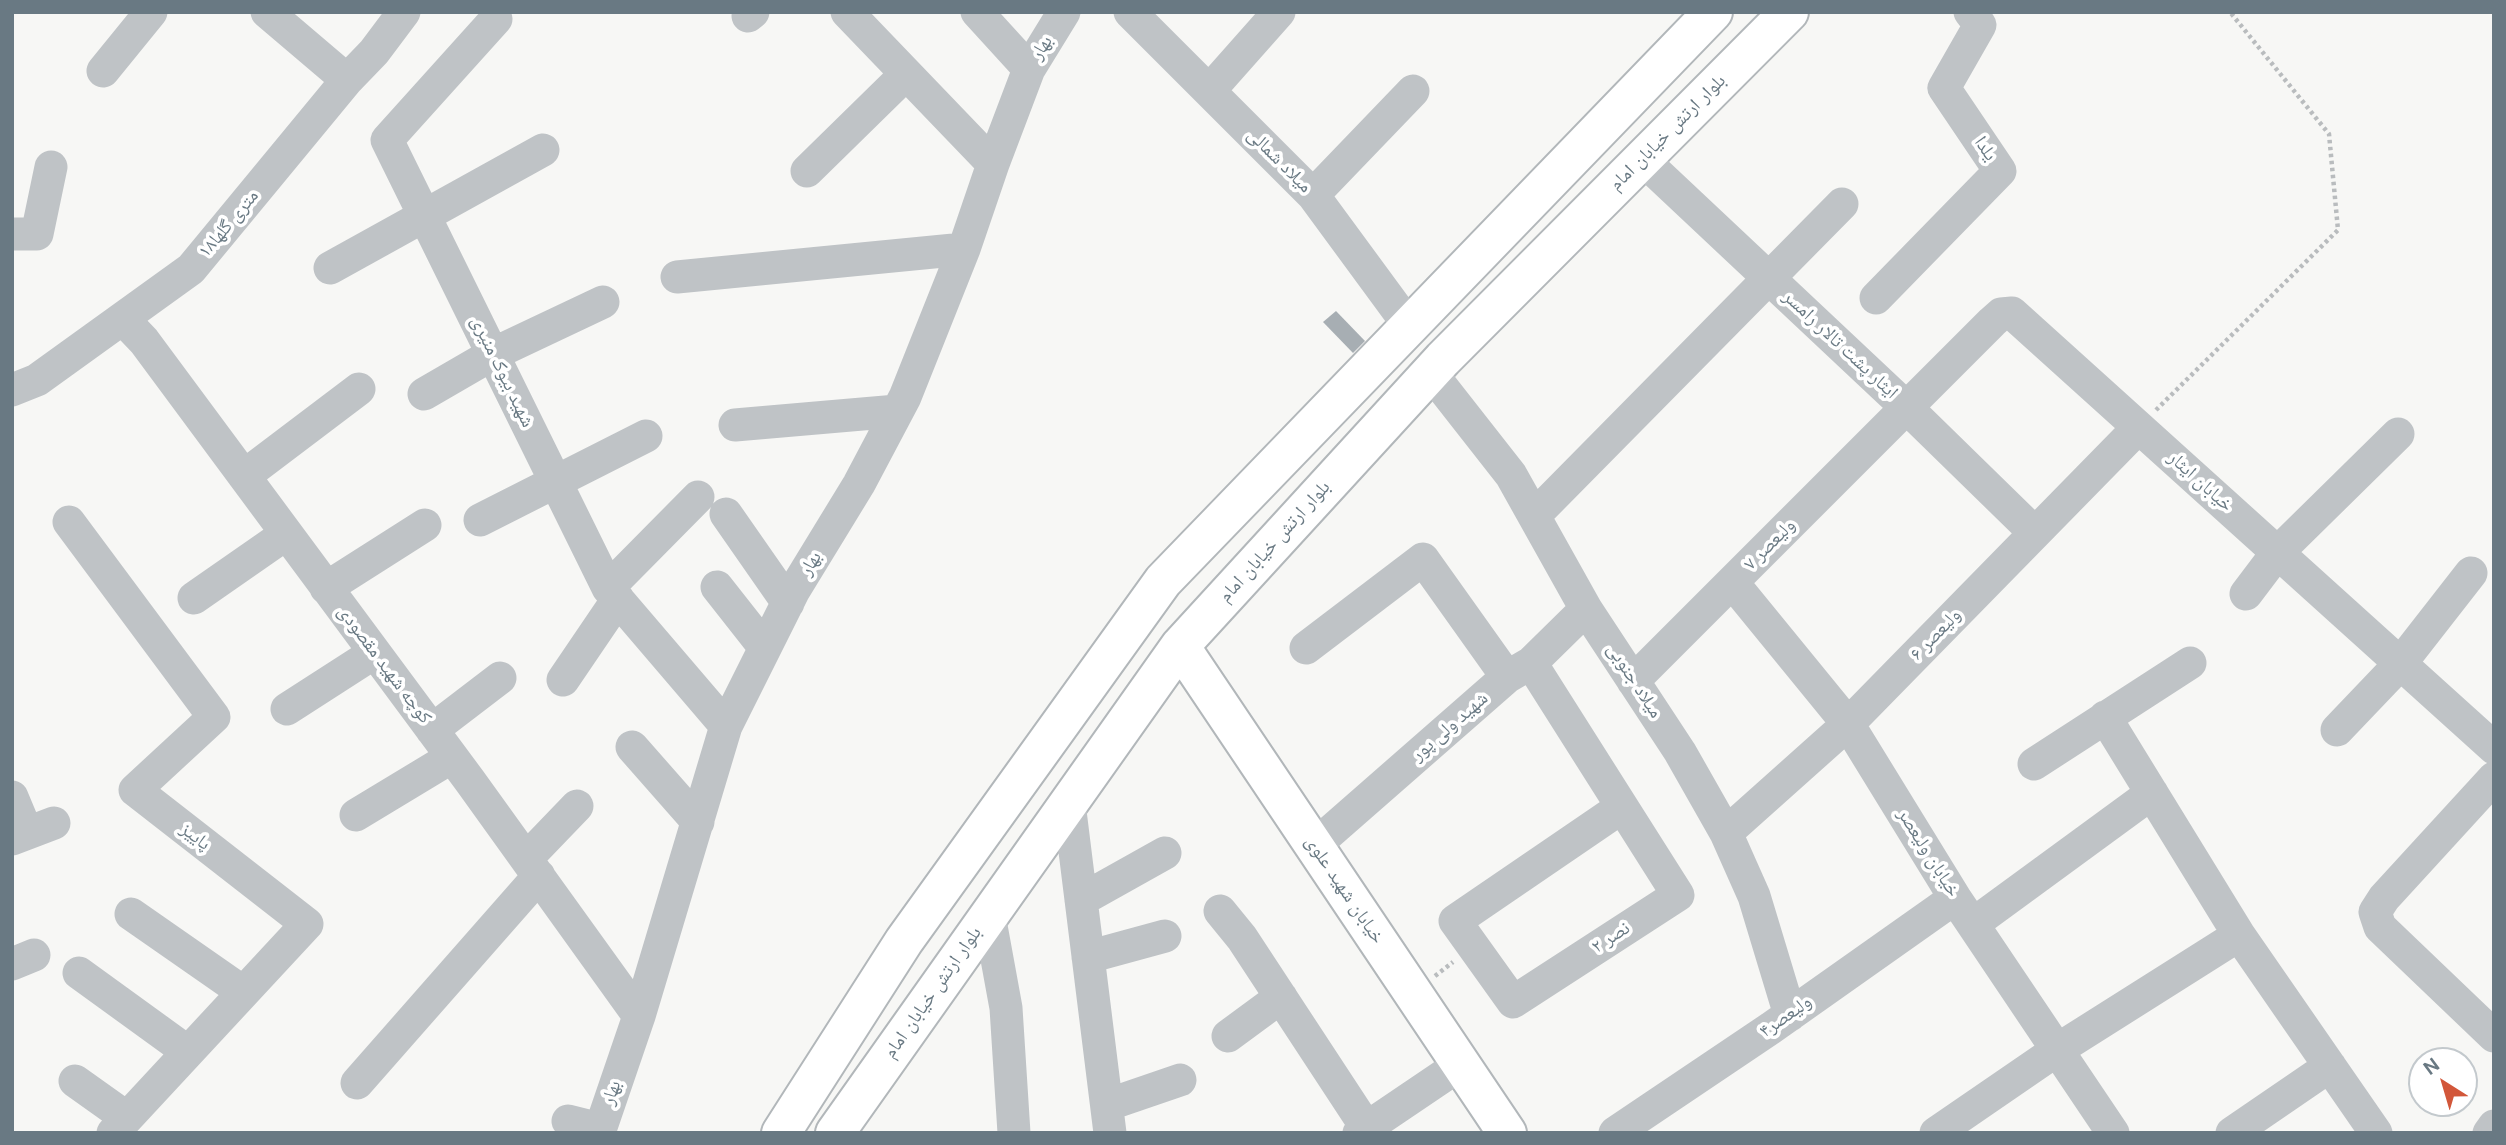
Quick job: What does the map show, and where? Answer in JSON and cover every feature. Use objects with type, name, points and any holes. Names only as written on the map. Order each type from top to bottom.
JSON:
[{"type":"main road","name":"بلوار ارتش خیابان امام","points":[[835,1133],[1180,646],[1431,373],[1788,12]]},
{"type":"main road","points":[[781,1133],[904,941],[1163,581],[1710,13]]},
{"type":"main road","name":"خیابان شهید علوی","points":[[1180,646],[1507,1133]]},
{"type":"street","points":[[103,71],[150,12]]},
{"type":"street","points":[[267,12],[347,80]]},
{"type":"street","name":"۱۸متری گلها","points":[[12,390],[37,380],[191,269],[347,80],[374,52],[404,12]]},
{"type":"street","points":[[847,12],[993,164]]},
{"type":"street","points":[[977,12],[1029,69]]},
{"type":"street","name":"بهار","points":[[599,1131],[639,1016],[726,726],[788,603],[859,484],[897,411],[964,249],[1029,69],[1064,12]]},
{"type":"street","name":"میلاد شمالی","points":[[1130,12],[1313,195],[1410,327]]},
{"type":"street","points":[[1209,91],[1279,12]]},
{"type":"street","name":"یلدا","points":[[1876,298],[2000,171],[1944,88],[1980,25],[1970,12]]},
{"type":"street","name":"شهید بیوک منیری","points":[[496,19],[387,140],[613,593],[726,726]]},
{"type":"street","points":[[807,171],[906,74]]},
{"type":"street","points":[[1313,195],[1413,91]]},
{"type":"street","points":[[330,268],[543,150]]},
{"type":"street","name":"ایثار پشت تالار رامسر","points":[[1642,159],[1907,408],[2035,533]]},
{"type":"street","points":[[12,234],[37,234],[51,167]]},
{"type":"street","points":[[1534,516],[1842,204]]},
{"type":"street","points":[[677,277],[964,249]]},
{"type":"street","points":[[424,394],[493,354],[603,302]]},
{"type":"street","name":"خیابان ایثار","points":[[1907,408],[1992,321],[2001,314],[2012,313],[2494,748]]},
{"type":"street","name":"کوچه شهید مقصودی","points":[[123,319],[144,341],[244,476],[639,1016]]},
{"type":"street","name":"میلاد جنوبی","points":[[1431,373],[1511,475],[1586,608],[1680,752],[1726,833],[1754,896],[1790,1014]]},
{"type":"street","points":[[244,476],[359,390]]},
{"type":"street","name":"ولیعصر ۷","points":[[1633,681],[1907,408]]},
{"type":"street","points":[[735,425],[897,411]]},
{"type":"street","name":"ولیعصر ۶","points":[[1726,833],[1849,724],[2138,428]]},
{"type":"street","points":[[2246,594],[2277,553],[2398,434]]},
{"type":"street","points":[[480,520],[646,436]]},
{"type":"street","points":[[564,680],[613,593],[698,497]]},
{"type":"street","points":[[726,514],[788,603]]},
{"type":"street","name":"پاییز","points":[[69,522],[214,717],[135,790],[307,924],[120,1126]]},
{"type":"street","points":[[326,588],[425,525]]},
{"type":"street","points":[[194,598],[286,534]]},
{"type":"street","name":"نصر ۲","points":[[1306,648],[1423,559],[1519,670],[1622,807],[1678,895],[1513,1002],[1455,921],[1622,807]]},
{"type":"street","points":[[2337,730],[2400,664],[2471,573]]},
{"type":"street","name":"خیابان ولیعصر","points":[[1732,582],[1849,724],[1964,911],[2113,1133]]},
{"type":"street","points":[[717,587],[765,648]]},
{"type":"street","name":"شهید ولی پور","points":[[1314,846],[1519,670],[1586,608]]},
{"type":"street","points":[[287,709],[374,653]]},
{"type":"street","points":[[2034,764],[2190,663]]},
{"type":"street","points":[[432,730],[500,678]]},
{"type":"street","points":[[2105,718],[2239,934],[2330,1066],[2369,1130]]},
{"type":"street","points":[[632,747],[698,822]]},
{"type":"street","points":[[356,815],[452,757]]},
{"type":"street","points":[[2489,1021],[2380,927],[2375,912],[2384,898],[2494,778]]},
{"type":"street","name":"ولیعصر۴","points":[[1615,1133],[1790,1014],[1964,911],[2152,793]]},
{"type":"street","points":[[12,797],[31,831]]},
{"type":"street","points":[[1069,803],[1108,1119],[1180,1080]]},
{"type":"street","points":[[357,1083],[532,868],[577,806]]},
{"type":"street","points":[[1081,900],[1165,853]]},
{"type":"street","points":[[1220,911],[1242,938],[1363,1130],[1461,1064]]},
{"type":"street","points":[[131,914],[243,992]]},
{"type":"street","points":[[989,915],[1006,1008],[1014,1133]]},
{"type":"street","points":[[1936,1133],[2057,1050],[2239,934]]},
{"type":"street","points":[[1088,957],[1165,936]]},
{"type":"street","points":[[79,973],[188,1052]]},
{"type":"street","points":[[1228,1036],[1281,998]]},
{"type":"street","points":[[2232,1133],[2330,1066]]},
{"type":"street","points":[[75,1081],[120,1126]]},
{"type":"street","points":[[568,1121],[599,1131]]},
{"type":"street","points":[[2489,1133],[2494,1126]]},
{"type":"path","points":[[2138,428],[2338,230],[2329,134],[2230,12]]},
{"type":"path","points":[[1412,992],[1474,948]]},
{"type":"building","points":[[1336,311],[1365,341],[1353,353],[1323,322]]}]
